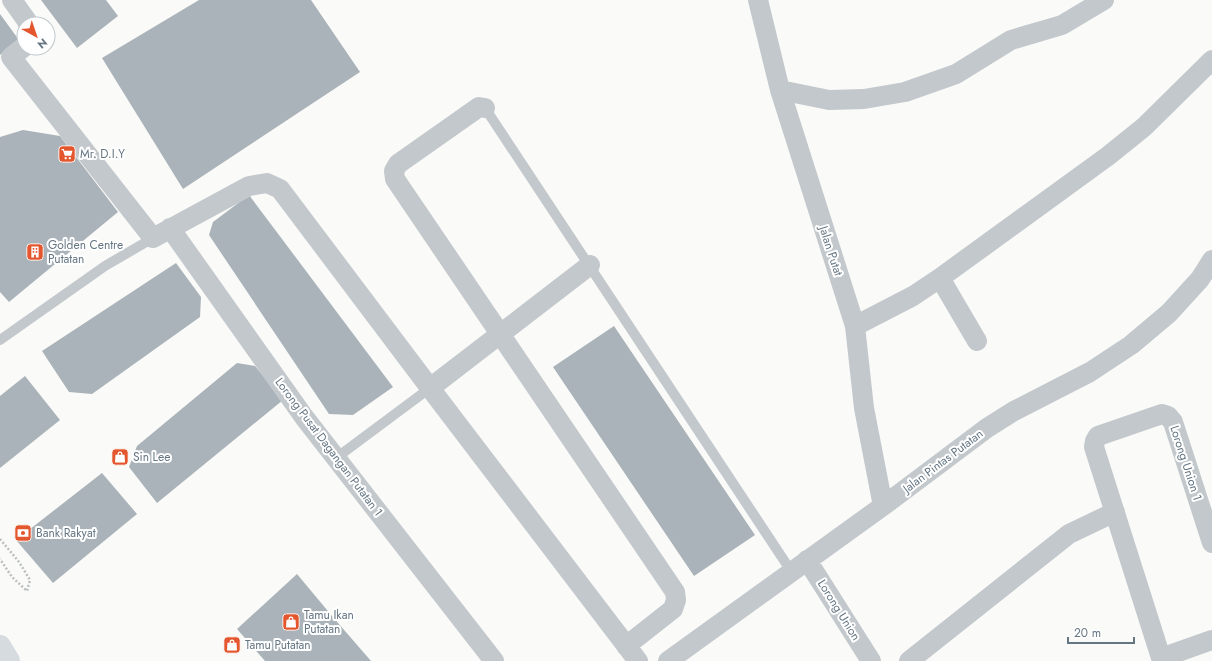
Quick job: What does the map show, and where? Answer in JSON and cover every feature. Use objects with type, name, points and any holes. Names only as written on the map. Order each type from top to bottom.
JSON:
[{"type":"highway","points":[[0,646],[10,661]]},
{"type":"street","points":[[12,0],[23,16]]},
{"type":"street","name":"Jalan Putat","points":[[758,0],[780,90],[855,326],[864,408],[883,506]]},
{"type":"street","points":[[780,90],[829,100],[864,100],[905,92],[956,74],[1011,40],[1062,25],[1104,0]]},
{"type":"street","points":[[14,55],[153,238],[249,186],[267,183],[280,189],[632,653],[673,609],[676,600],[675,592],[395,179],[394,171],[398,164],[478,107],[485,108]]},
{"type":"street","points":[[855,326],[913,296],[940,278],[1108,156],[1144,127],[1212,60]]},
{"type":"street","name":"Lorong Pusat Dagangan Putatan 1","points":[[170,228],[304,417],[494,661]]},
{"type":"street","name":"Jalan Pintas Putatan","points":[[668,661],[883,506],[987,428],[1014,411],[1090,372],[1131,345],[1169,314],[1200,279],[1212,260]]},
{"type":"street","points":[[430,388],[590,266]]},
{"type":"street","points":[[940,278],[977,341]]},
{"type":"street","name":"Lorong Union 1","points":[[1212,543],[1173,422],[1168,416],[1162,414],[1098,436],[1094,447],[1161,659],[1212,640]]},
{"type":"street","points":[[909,661],[1069,534],[1115,512]]},
{"type":"street","name":"Lorong Union","points":[[799,566],[871,661]]},
{"type":"lane","points":[[485,108],[590,266],[799,566]]},
{"type":"lane","points":[[0,340],[105,266],[153,238]]},
{"type":"lane","points":[[336,458],[430,388]]},
{"type":"path","points":[[0,539],[19,562],[30,580],[26,592],[12,577],[0,559]]},
{"type":"building","points":[[41,0],[106,0],[118,16],[77,48],[56,20],[56,16],[53,16]]},
{"type":"building","points":[[199,0],[311,0],[360,72],[183,189],[102,58]]},
{"type":"building","points":[[0,14],[16,36],[16,42],[0,55]]},
{"type":"building","name":"Golden Centre Putatan","points":[[23,130],[60,136],[118,212],[9,302],[0,292],[0,137]]},
{"type":"building","points":[[249,195],[393,387],[353,415],[329,414],[209,235],[213,222]]},
{"type":"building","points":[[176,263],[201,297],[200,317],[92,394],[69,392],[42,351]]},
{"type":"building","points":[[614,326],[755,535],[694,576],[553,367]]},
{"type":"building","points":[[237,363],[255,366],[283,400],[157,503],[129,467],[137,446]]},
{"type":"building","points":[[25,376],[60,420],[0,468],[0,396]]},
{"type":"building","points":[[102,473],[137,514],[53,583],[16,540]]},
{"type":"building","name":"Tamu Ikan Putatan","points":[[297,574],[371,661],[265,661],[237,629]]},
{"type":"place","name":"Mr. D.I.Y","points":[[67,154]]},
{"type":"place","name":"Golden Centre Putatan","points":[[35,252]]},
{"type":"place","name":"Sin Lee","points":[[120,457]]},
{"type":"place","name":"Bank Rakyat","points":[[23,533]]},
{"type":"place","name":"Tamu Ikan Putatan","points":[[291,622]]},
{"type":"place","name":"Tamu Putatan","points":[[232,645]]}]
